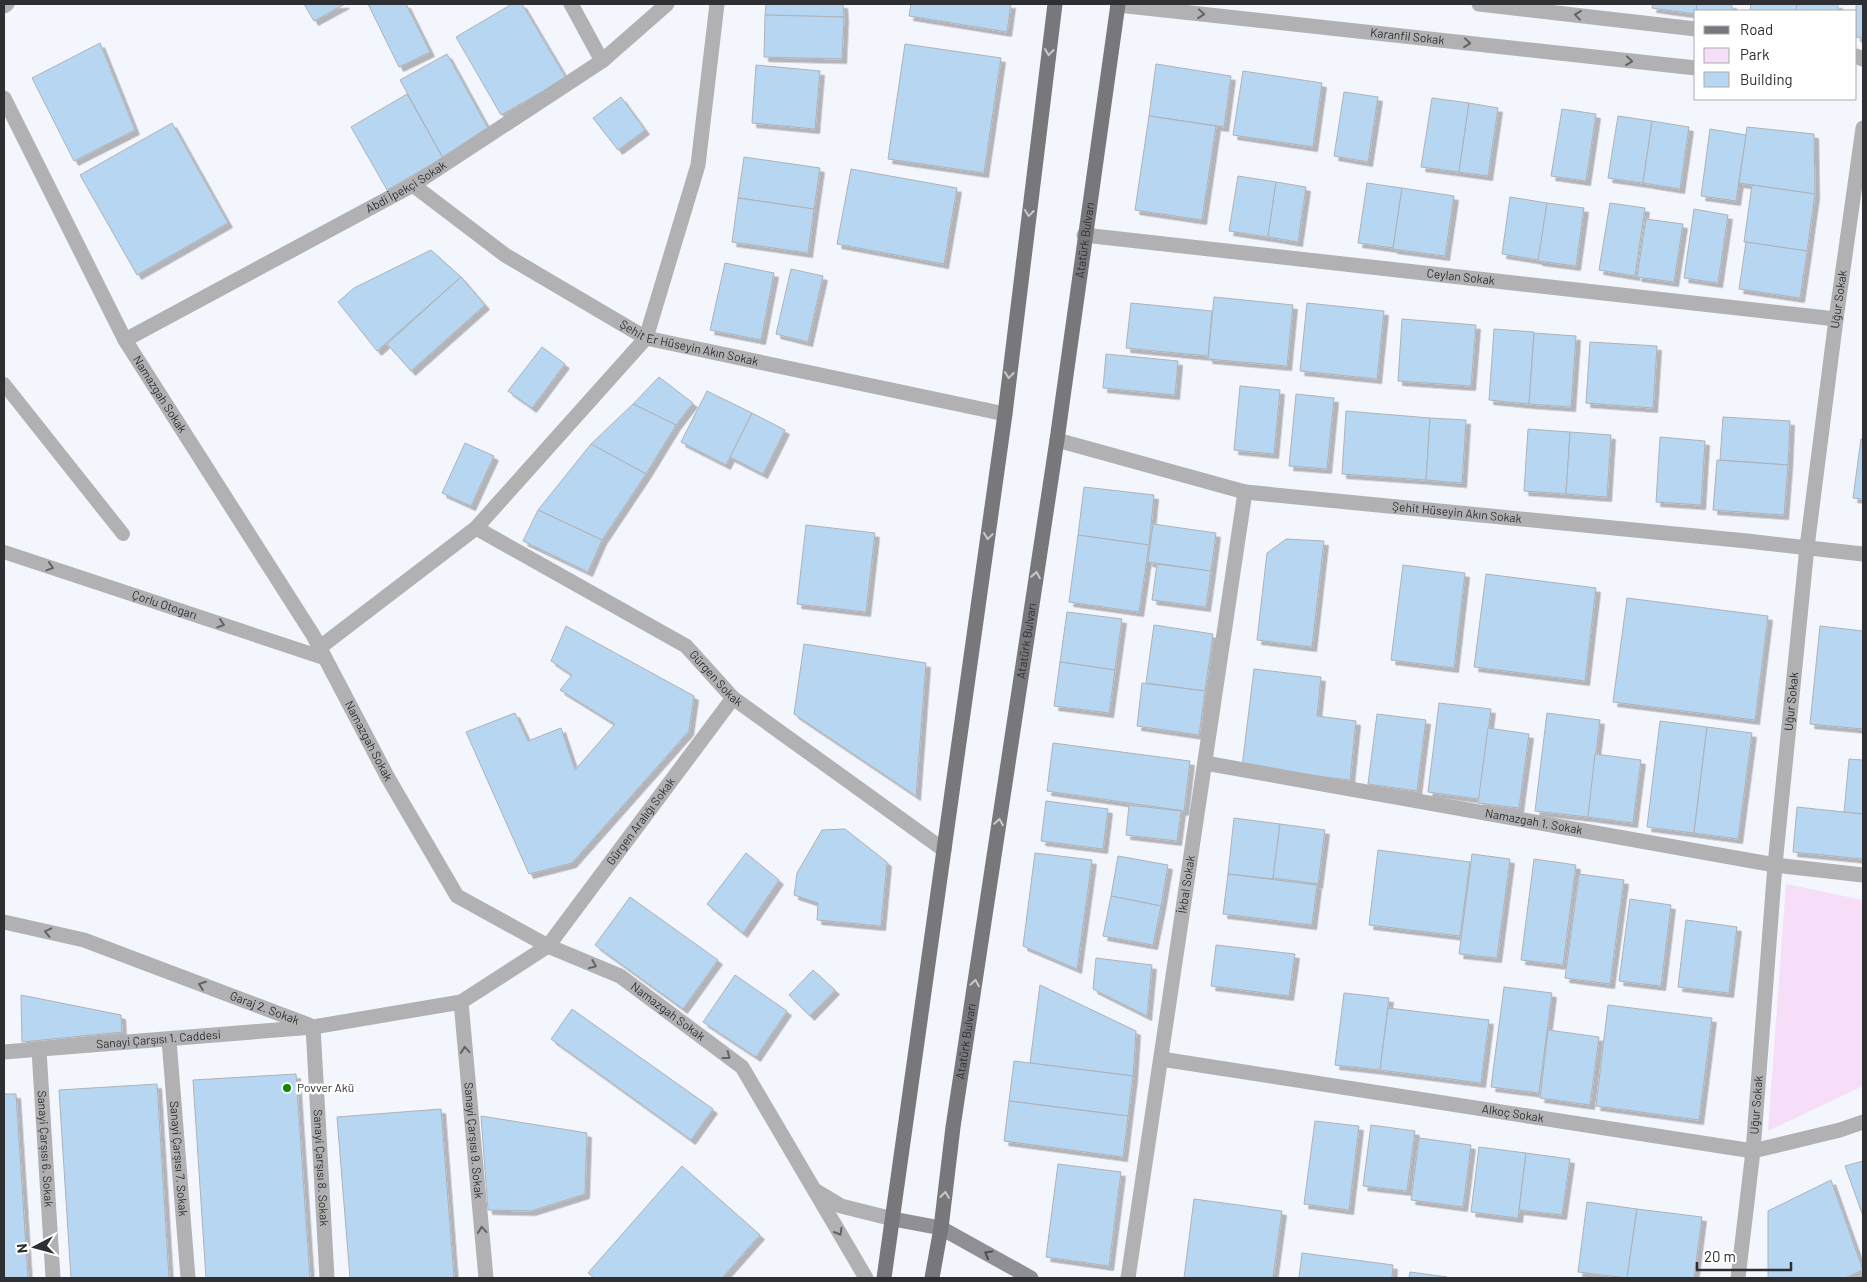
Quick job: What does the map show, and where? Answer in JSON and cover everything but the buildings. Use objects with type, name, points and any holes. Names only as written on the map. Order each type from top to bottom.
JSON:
[{"type":"main road","points":[[884,1278],[1005,414],[1055,4]]},
{"type":"main road","name":"Atatürk Bulvarı","points":[[932,1278],[941,1228],[953,1127],[1056,440],[1118,4]]},
{"type":"street","points":[[571,4],[602,61]]},
{"type":"street","name":"Abdi İpekçi Sokak","points":[[125,340],[413,185],[602,61],[667,4]]},
{"type":"street","points":[[322,653],[476,528],[646,338],[698,165],[717,4]]},
{"type":"street","name":"Karanfil Sokak","points":[[1118,4],[1694,68]]},
{"type":"street","points":[[1479,4],[1694,29]]},
{"type":"street","name":"Namazgah Sokak","points":[[4,98],[125,340],[313,635],[388,778],[457,896],[548,946],[620,976],[742,1067],[815,1190],[841,1206],[893,1219]]},
{"type":"street","name":"Uğur Sokak","points":[[1738,1278],[1753,1151],[1775,865],[1807,547],[1863,128]]},
{"type":"street","name":"Şehit Er Hüseyin Akın Sokak","points":[[413,185],[505,255],[646,338],[1005,414]]},
{"type":"street","name":"Ceylan Sokak","points":[[1084,235],[1836,319]]},
{"type":"street","name":"Şehit Hüseyin Akın Sokak","points":[[1056,440],[1245,492],[1863,554]]},
{"type":"street","name":"İkbal Sokak","points":[[1128,1278],[1245,492]]},
{"type":"street","name":"Gürgen Sokak","points":[[476,528],[686,646],[733,698],[944,850]]},
{"type":"street","name":"Gürgen Aralığı Sokak","points":[[548,946],[733,698]]},
{"type":"street","name":"Namazgah 1. Sokak","points":[[1205,763],[1775,865],[1863,875]]},
{"type":"street","name":"Garaj 2. Sokak","points":[[4,922],[84,940],[313,1027],[461,1002],[548,946]]},
{"type":"street","name":"Sanayi Çarşısı 9. Sokak","points":[[461,1002],[486,1278]]},
{"type":"street","name":"Sanayi Çarşısı 1. Caddesi","points":[[4,1052],[313,1027]]},
{"type":"street","name":"Sanayi Çarşısı 8. Sokak","points":[[313,1027],[327,1278]]},
{"type":"street","name":"Sanayi Çarşısı 7. Sokak","points":[[169,1040],[188,1278]]},
{"type":"street","name":"Sanayi Çarşısı 6. Sokak","points":[[39,1050],[52,1278]]},
{"type":"street","name":"Alkoç Sokak","points":[[1161,1059],[1753,1151],[1840,1130],[1863,1122]]},
{"type":"street","points":[[815,1190],[866,1278]]},
{"type":"street","points":[[893,1219],[941,1228],[1031,1278]]},
{"type":"lane","points":[[4,384],[123,534]]},
{"type":"lane","name":"Çorlu Otogarı","points":[[4,552],[322,653]]},
{"type":"green space","points":[[1786,884],[1863,900],[1863,1086],[1768,1131]]},
{"type":"place","name":"Povver Akü","points":[[287,1088]]}]
